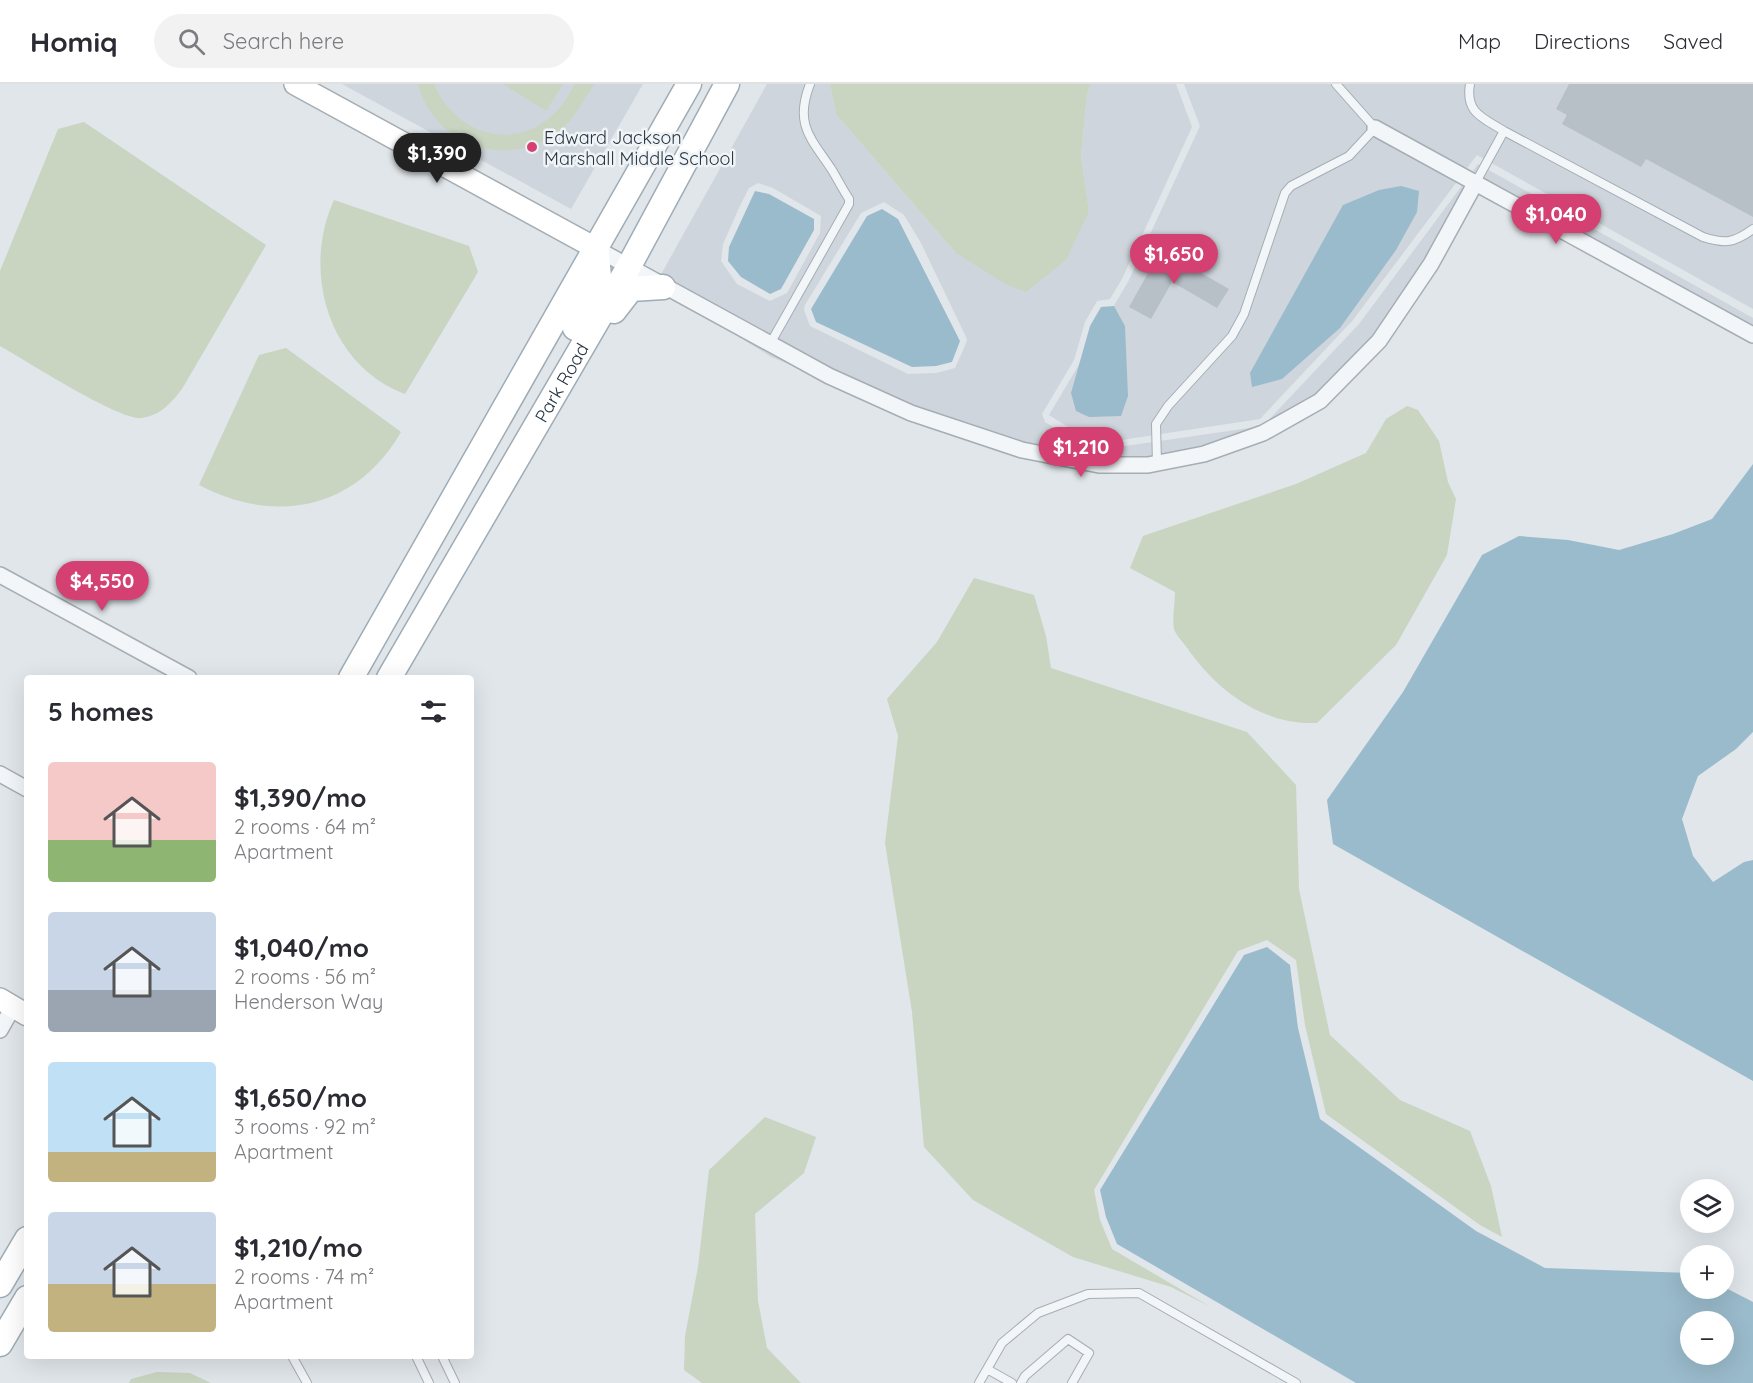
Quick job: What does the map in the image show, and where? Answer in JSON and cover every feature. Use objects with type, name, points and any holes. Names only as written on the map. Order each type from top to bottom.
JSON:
[{"type":"main road","name":"Park Road","points":[[353,675],[689,84]]},
{"type":"main road","points":[[628,268],[628,219],[681,128],[702,84]]},
{"type":"main road","name":"Park Road","points":[[391,675],[628,268],[727,84]]},
{"type":"main road","points":[[514,463],[535,405],[591,298],[599,277],[597,249]]},
{"type":"main road","points":[[514,463],[547,422],[615,308],[632,289],[663,286]]},
{"type":"main road","points":[[0,1285],[24,1244]]},
{"type":"main road","points":[[0,1344],[24,1303]]},
{"type":"street","points":[[295,84],[829,376],[911,413],[1022,450],[1100,465],[1157,463],[1204,454],[1263,433],[1320,401],[1379,341],[1431,264],[1476,182]]},
{"type":"street","points":[[1374,128],[1753,335]]},
{"type":"street","points":[[0,575],[183,675]]},
{"type":"street","points":[[0,774],[24,787]]},
{"type":"street","points":[[0,1030],[13,1007]]},
{"type":"lane","points":[[770,344],[849,204],[849,199],[808,139],[803,112],[810,84]]},
{"type":"lane","points":[[1157,463],[1156,424],[1168,406],[1232,336],[1240,322],[1285,193],[1291,186],[1349,156],[1374,128],[1336,84]]},
{"type":"lane","points":[[1470,84],[1469,103],[1476,114],[1703,237],[1725,244],[1739,240],[1753,229]]},
{"type":"lane","points":[[1476,182],[1504,131]]},
{"type":"lane","points":[[979,1383],[1002,1343],[1038,1312],[1088,1294],[1139,1293],[1296,1383]]},
{"type":"lane","points":[[1021,1383],[1025,1376],[1068,1339],[1089,1353],[1072,1383]]},
{"type":"lane","points":[[294,1359],[307,1383]]},
{"type":"lane","points":[[417,1359],[429,1383]]},
{"type":"lane","points":[[443,1359],[454,1383]]},
{"type":"lane","points":[[987,1369],[1012,1383]]},
{"type":"shaded area","name":"Edward Jackson Marshall Middle School","points":[[342,84],[643,84],[571,209]]},
{"type":"shaded area","points":[[767,84],[830,84],[836,114],[955,252],[1089,212],[1081,157],[1087,94],[1091,84],[1176,84],[1192,127],[1122,279],[1110,299],[1097,301],[1085,322],[1074,360],[1042,414],[1045,422],[1091,451],[1263,426],[1359,324],[1478,164],[1753,318],[1753,343],[1475,177],[1377,340],[1315,402],[1229,449],[1137,469],[984,441],[771,357],[671,294],[671,277],[659,278]],"holes":[[[758,183],[773,188],[821,216],[820,233],[787,293],[770,301],[737,284],[721,261],[723,244],[739,208],[749,188]],[[884,202],[904,215],[921,243],[966,337],[967,341],[955,368],[936,373],[908,374],[810,326],[804,310],[805,305],[861,213]]]},
{"type":"shaded area","points":[[1184,84],[1753,84],[1753,309],[1477,155],[1353,320],[1260,419],[1095,444],[1049,415],[1128,282],[1200,126]]},
{"type":"green space","points":[[418,84],[434,84],[443,101],[470,126],[503,135],[520,133],[538,126],[557,111],[575,84],[594,84],[574,116],[558,132],[538,143],[517,149],[496,150],[475,146],[456,136],[439,123],[427,105]]},
{"type":"green space","points":[[503,84],[563,84],[546,111]]},
{"type":"green space","points":[[830,84],[1091,84],[1087,94],[1081,157],[1089,211],[1066,260],[1026,292],[1005,284],[955,252],[836,114]]},
{"type":"green space","points":[[84,122],[266,245],[182,389],[164,408],[148,417],[129,416],[113,410],[0,346],[0,271],[58,129]]},
{"type":"green space","points":[[334,200],[469,246],[478,272],[405,394],[378,380],[356,361],[340,338],[328,312],[322,284],[321,256],[325,227]]},
{"type":"green space","points":[[286,348],[401,432],[383,458],[361,479],[337,494],[312,503],[284,506],[256,505],[199,485],[259,355]]},
{"type":"green space","points":[[1407,406],[1418,410],[1439,441],[1448,482],[1456,499],[1447,555],[1396,645],[1317,723],[1279,719],[1245,704],[1215,681],[1175,632],[1173,615],[1175,592],[1130,568],[1143,536],[1296,484],[1366,453],[1386,419]]},
{"type":"green space","points":[[974,578],[1034,595],[1046,636],[1051,668],[1247,732],[1296,785],[1299,889],[1330,1035],[1400,1100],[1470,1131],[1491,1186],[1502,1237],[1480,1225],[1326,1114],[1305,1025],[1296,960],[1267,940],[1238,951],[1094,1190],[1100,1220],[1112,1249],[1209,1306],[1171,1287],[1073,1257],[973,1200],[924,1147],[912,1012],[885,843],[898,736],[887,699],[937,642]]},
{"type":"green space","points":[[765,1117],[816,1137],[804,1173],[755,1214],[758,1301],[767,1348],[801,1383],[702,1383],[684,1370],[685,1336],[698,1267],[709,1170]]},
{"type":"green space","points":[[157,1372],[190,1373],[211,1383],[129,1383],[131,1379]]},
{"type":"water","points":[[1401,186],[1419,191],[1417,212],[1396,250],[1340,328],[1282,379],[1252,387],[1250,373],[1343,205],[1379,190]]},
{"type":"water","points":[[755,191],[769,194],[814,219],[814,230],[781,289],[770,294],[741,277],[728,261],[729,247]]},
{"type":"water","points":[[882,209],[898,219],[960,341],[952,362],[936,366],[912,367],[816,322],[811,309],[867,216]]},
{"type":"water","points":[[1114,306],[1125,326],[1128,396],[1121,416],[1089,417],[1076,411],[1071,393],[1090,326],[1101,307]]},
{"type":"water","points":[[1753,464],[1753,732],[1736,749],[1698,776],[1682,819],[1693,856],[1713,882],[1744,862],[1753,860],[1753,1081],[1333,844],[1327,800],[1403,692],[1482,555],[1519,536],[1568,540],[1619,550],[1673,534],[1712,519]]},
{"type":"water","points":[[1267,947],[1290,965],[1298,1028],[1320,1119],[1476,1231],[1545,1268],[1680,1273],[1680,1299],[1734,1299],[1734,1292],[1753,1302],[1753,1383],[1356,1383],[1117,1244],[1106,1217],[1100,1190],[1244,955]]},
{"type":"building","points":[[1569,84],[1753,84],[1753,217],[1646,159],[1641,167],[1562,124],[1567,115],[1556,109]]},
{"type":"building","points":[[1161,250],[1229,289],[1217,308],[1172,282],[1151,319],[1129,307]]},
{"type":"place","name":"Edward Jackson Marshall Middle School","points":[[532,147]]}]
